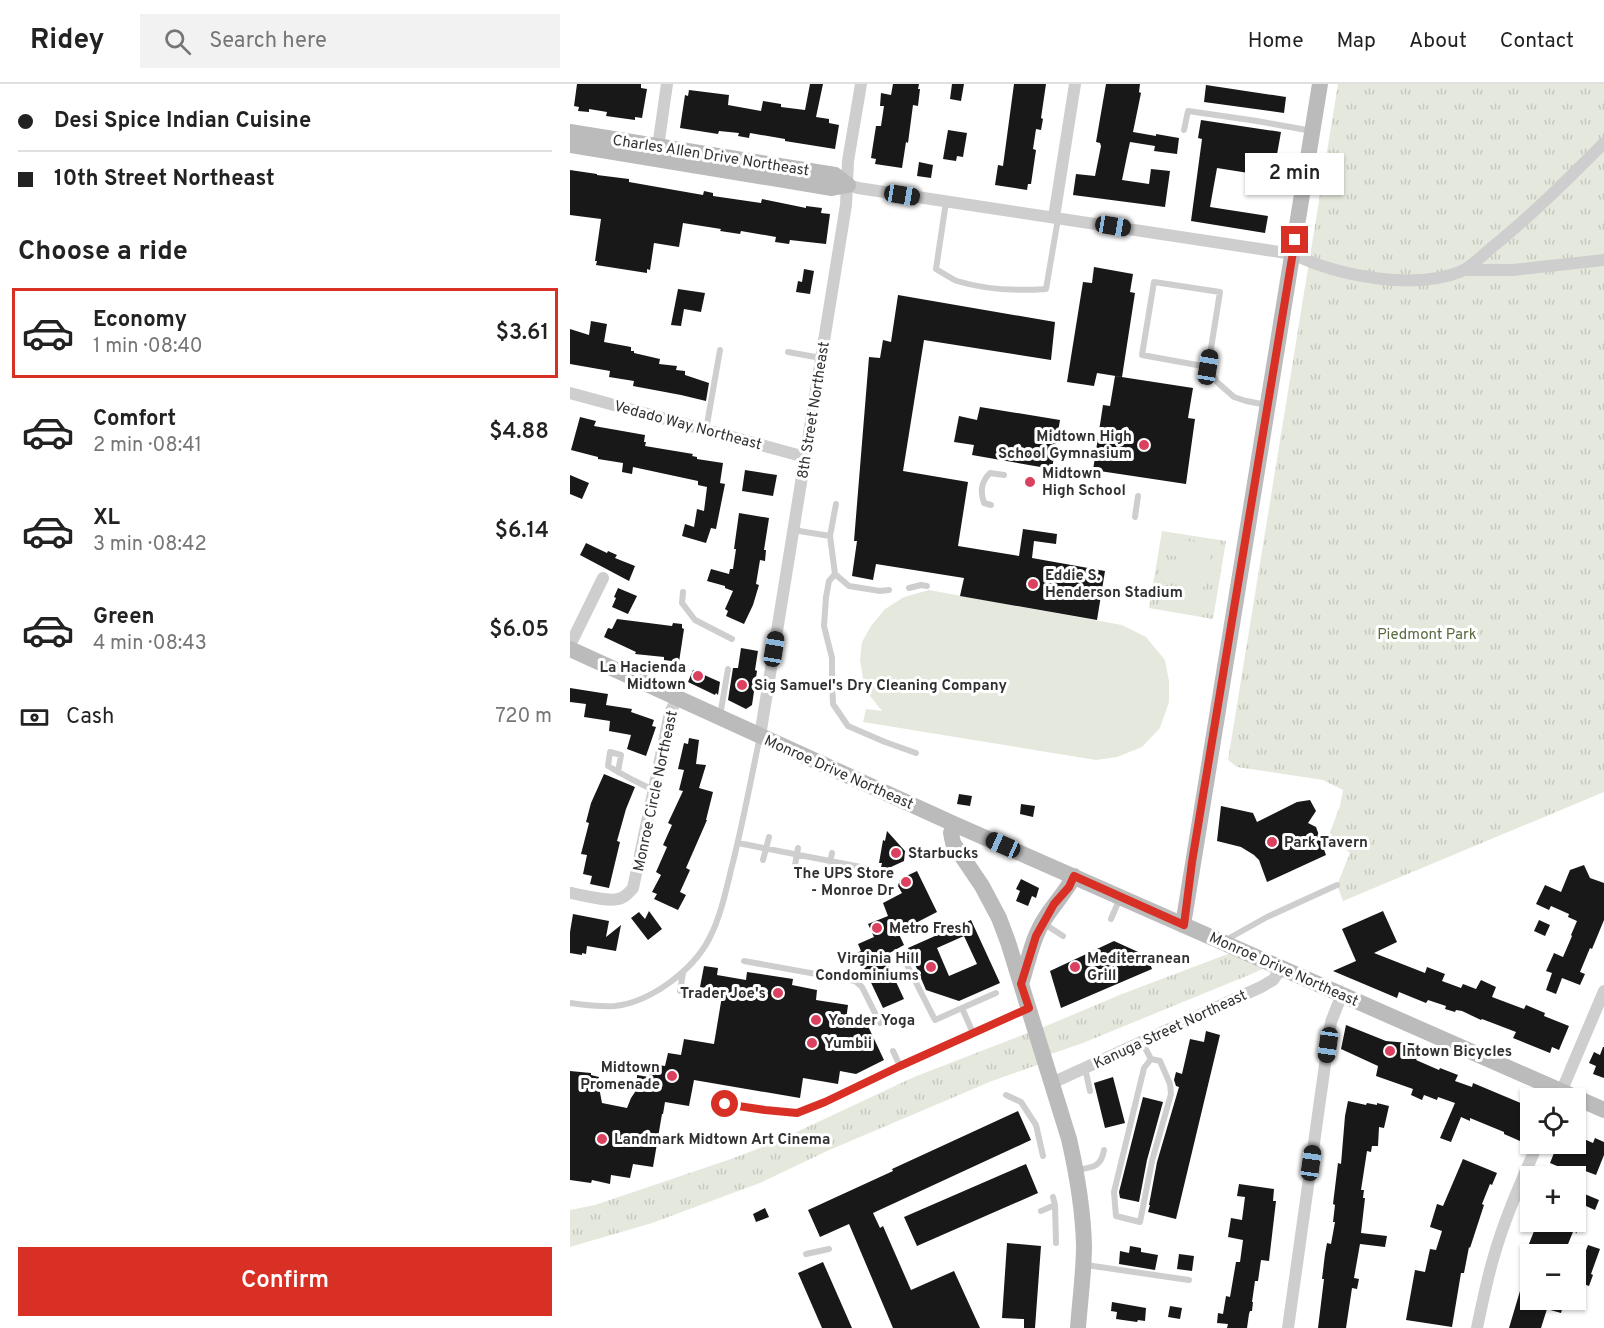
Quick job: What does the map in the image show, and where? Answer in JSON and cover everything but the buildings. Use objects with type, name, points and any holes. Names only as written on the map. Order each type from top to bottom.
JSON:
[{"type":"main road","points":[[1184,925],[1320,84]]},
{"type":"main road","name":"Charles Allen Drive Northeast","points":[[570,132],[657,152]]},
{"type":"main road","name":"Charles Allen Drive Northeast","points":[[570,145],[657,152],[835,175],[848,185]]},
{"type":"main road","name":"Monroe Drive Northeast","points":[[570,648],[954,824],[1223,941],[1547,1088]]},
{"type":"main road","points":[[954,824],[951,833],[952,843],[982,886],[999,918],[1029,1008],[1077,1170],[1084,1246],[1078,1328]]},
{"type":"main road","points":[[1021,984],[1042,923],[1054,904],[1069,887],[1074,876]]},
{"type":"main road","name":"Monroe Drive Northeast","points":[[1586,1103],[1604,1110]]},
{"type":"street","points":[[657,152],[667,84]]},
{"type":"street","name":"8th Street Northeast","points":[[760,736],[769,648],[794,530],[846,205],[848,161],[861,84]]},
{"type":"street","points":[[1056,218],[1076,84]]},
{"type":"street","points":[[1463,270],[1526,220],[1604,143]]},
{"type":"street","name":"Charles Allen Drive Northeast","points":[[848,185],[1293,254],[1352,274],[1395,280],[1435,279],[1463,270]]},
{"type":"street","points":[[1463,270],[1513,270],[1604,260]]},
{"type":"street","name":"Vedado Way Northeast","points":[[570,393],[805,457]]},
{"type":"street","points":[[570,648],[603,578]]},
{"type":"street","name":"Monroe Circle Northeast","points":[[570,893],[610,900],[619,899],[633,888],[670,713],[676,698]]},
{"type":"street","name":"Kanuga Street Northeast","points":[[1052,1083],[1261,987],[1273,980],[1282,968]]},
{"type":"street","points":[[1563,1088],[1604,991]]},
{"type":"street","points":[[1288,1328],[1331,1022],[1342,994]]},
{"type":"street","points":[[1477,1328],[1495,1253],[1534,1154]]},
{"type":"lane","points":[[1184,130],[1188,111],[1313,131]]},
{"type":"lane","points":[[946,201],[936,269],[955,280],[992,288],[1024,291],[1046,289],[1056,218]]},
{"type":"lane","points":[[1208,367],[1142,355],[1154,282],[1220,292],[1208,367],[1217,382],[1234,397],[1267,406]]},
{"type":"lane","points":[[706,430],[720,350]]},
{"type":"lane","points":[[788,352],[821,358]]},
{"type":"lane","points":[[991,506],[984,503],[981,495],[984,480],[990,473],[1004,475]]},
{"type":"lane","points":[[1135,518],[1138,496]]},
{"type":"lane","points":[[836,504],[831,536],[835,574],[849,586],[880,591],[889,590]]},
{"type":"lane","points":[[794,530],[831,536]]},
{"type":"lane","points":[[835,574],[829,581],[824,626],[832,658],[833,704],[848,726],[916,753]]},
{"type":"lane","points":[[909,588],[927,586]]},
{"type":"lane","points":[[683,592],[682,603],[695,620],[732,639]]},
{"type":"lane","points":[[720,718],[728,669]]},
{"type":"lane","points":[[570,1004],[617,1006],[641,998],[668,985],[690,966],[709,940],[720,912],[738,843],[760,736]]},
{"type":"lane","points":[[618,772],[654,790]]},
{"type":"lane","points":[[763,860],[769,837]]},
{"type":"lane","points":[[738,843],[831,857],[861,867]]},
{"type":"lane","points":[[795,865],[797,851]]},
{"type":"lane","points":[[828,872],[831,857]]},
{"type":"lane","points":[[1223,941],[1337,885]]},
{"type":"lane","points":[[1111,920],[1121,897]]},
{"type":"lane","points":[[1042,923],[1063,936]]},
{"type":"lane","points":[[744,961],[855,981],[862,987],[880,1023]]},
{"type":"lane","points":[[905,961],[935,1020],[996,993]]},
{"type":"lane","points":[[680,991],[683,972]]},
{"type":"lane","points":[[962,1008],[973,1033]]},
{"type":"lane","points":[[725,1104],[797,1113],[1029,1008]]},
{"type":"lane","points":[[1142,1042],[1151,1059],[1160,1061],[1170,1084],[1171,1094],[1152,1161],[1140,1222],[1116,1216],[1114,1192],[1144,1068],[1151,1059]]},
{"type":"lane","points":[[893,1051],[900,1066]]},
{"type":"lane","points":[[1085,1068],[1090,1091]]},
{"type":"lane","points":[[1006,1095],[1021,1101],[1036,1125],[1043,1156]]},
{"type":"lane","points":[[1077,1170],[1095,1167],[1100,1163],[1104,1150]]},
{"type":"lane","points":[[1053,1197],[1056,1243]]},
{"type":"lane","points":[[1041,1211],[1054,1205]]},
{"type":"lane","points":[[806,1254],[829,1249]]},
{"type":"lane","points":[[1082,1264],[1189,1280]]},
{"type":"green space","name":"Piedmont Park","points":[[1338,84],[1604,84],[1604,792],[1343,901],[1337,885],[1350,853],[1329,835],[1340,806],[1343,790],[1323,780],[1237,767],[1228,760]]},
{"type":"green space","points":[[1162,531],[1226,541],[1213,619],[1149,608]]},
{"type":"green space","points":[[1172,538],[1212,545],[1210,562],[1169,555]]},
{"type":"green space","points":[[1167,562],[1208,570],[1205,587],[1164,580]]},
{"type":"green space","points":[[1163,587],[1204,595],[1200,612],[1160,605]]},
{"type":"green space","points":[[929,590],[1122,625],[1146,637],[1165,660],[1169,681],[1169,702],[1160,728],[1142,747],[1117,757],[1096,760],[863,722],[866,709],[882,711],[870,696],[863,678],[860,660],[862,642],[885,609],[904,597]]},
{"type":"green space","points":[[1233,952],[1267,967],[1083,1043],[1048,1055],[1039,1029],[1122,994]]},
{"type":"green space","points":[[1033,1031],[1043,1063],[992,1081],[827,1151],[760,1183],[652,1223],[570,1247],[570,1210],[595,1205],[773,1143],[914,1077]]},
{"type":"place","name":"Midtown High School Gymnasium","points":[[1144,445]]},
{"type":"place","name":"Midtown High School","points":[[1030,482]]},
{"type":"place","name":"Eddie S. Henderson Stadium","points":[[1033,584]]},
{"type":"place","name":"La Hacienda Midtown","points":[[698,676]]},
{"type":"place","name":"Sig Samuel's Dry Cleaning Company","points":[[742,685]]},
{"type":"place","name":"Park Tavern","points":[[1272,842]]},
{"type":"place","name":"Starbucks","points":[[896,853]]},
{"type":"place","name":"The UPS Store - Monroe Dr","points":[[906,882]]},
{"type":"place","name":"Metro Fresh","points":[[877,928]]},
{"type":"place","name":"Virginia Hill Condominiums","points":[[931,967]]},
{"type":"place","name":"Mediterranean Grill","points":[[1075,967]]},
{"type":"place","name":"Trader Joe's","points":[[778,993]]},
{"type":"place","name":"Yonder Yoga","points":[[816,1020]]},
{"type":"place","name":"Yumbii","points":[[812,1043]]},
{"type":"place","name":"Intown Bicycles","points":[[1390,1051]]},
{"type":"place","name":"Midtown Promenade","points":[[672,1076]]},
{"type":"place","name":"Landmark Midtown Art Cinema","points":[[602,1139]]},
{"type":"route","points":[[725,1104],[797,1113],[1029,1008],[1021,984],[1036,936],[1054,904],[1069,887],[1074,876],[1184,925],[1192,862],[1295,240]]}]
